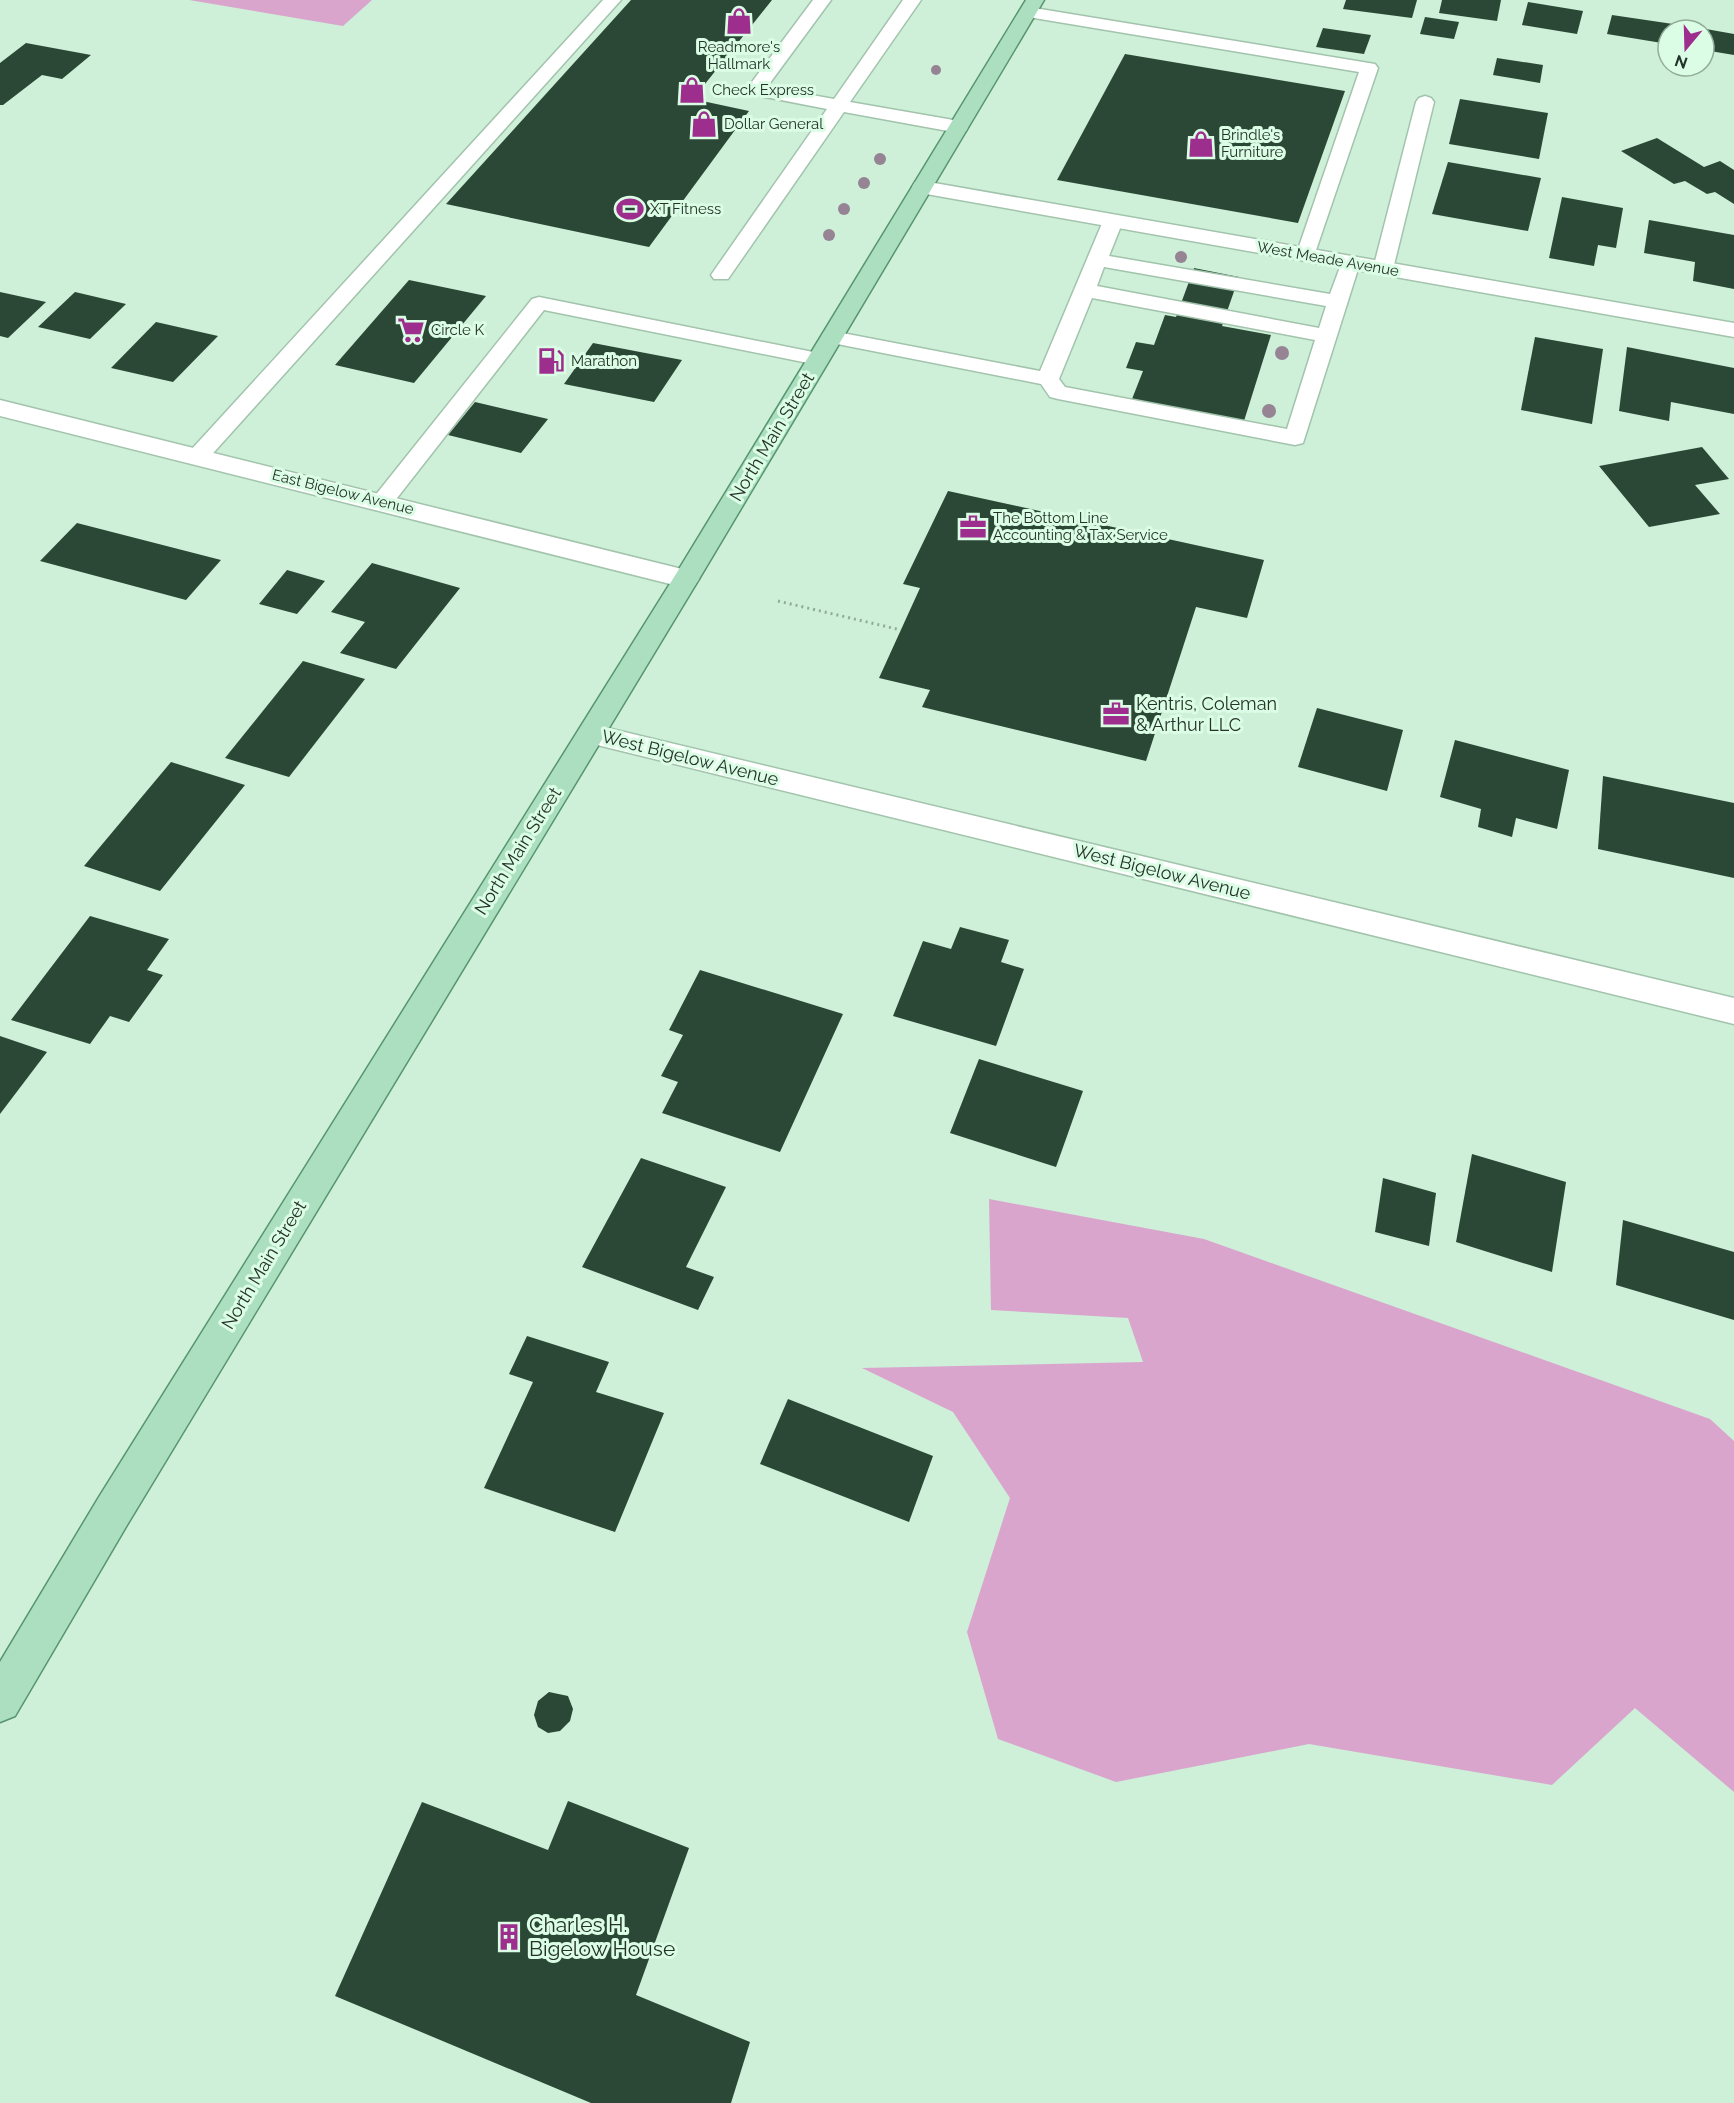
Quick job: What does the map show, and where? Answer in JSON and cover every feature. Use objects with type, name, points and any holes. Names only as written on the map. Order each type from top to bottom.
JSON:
[{"type":"main road","name":"North Main Street","points":[[0,1701],[113,1511],[686,579],[1031,6]]},
{"type":"main road","name":"West Meade Avenue","points":[[923,187],[1734,330]]},
{"type":"main road","name":"East Bigelow Avenue","points":[[0,408],[686,579]]},
{"type":"main road","name":"West Bigelow Avenue","points":[[591,734],[1734,1011]]},
{"type":"lane","points":[[198,456],[612,0]]},
{"type":"lane","points":[[822,0],[755,90],[959,127]]},
{"type":"lane","points":[[721,275],[912,0]]},
{"type":"lane","points":[[1031,6],[1369,68],[1306,255]]},
{"type":"lane","points":[[1383,269],[1425,102]]},
{"type":"lane","points":[[1048,379],[1113,221]]},
{"type":"lane","points":[[382,502],[539,303],[825,348],[1048,379],[1058,392],[1295,438],[1350,263]]},
{"type":"lane","points":[[1091,275],[1332,319]]},
{"type":"lane","points":[[1091,275],[1332,319]]},
{"type":"path","points":[[778,601],[901,630]]},
{"type":"shaded area","points":[[189,0],[372,0],[343,26]]},
{"type":"shaded area","points":[[989,1199],[1204,1239],[1710,1419],[1734,1441],[1734,1792],[1635,1708],[1552,1785],[1309,1744],[1116,1782],[998,1739],[967,1632],[1010,1498],[953,1412],[862,1368],[1143,1362],[1128,1318],[991,1310]]},
{"type":"building","points":[[631,0],[772,0],[693,99],[749,111],[649,247],[446,204]]},
{"type":"building","points":[[1346,0],[1417,0],[1412,18],[1343,9]]},
{"type":"building","points":[[1442,0],[1501,0],[1497,21],[1439,13]]},
{"type":"building","points":[[1528,2],[1583,11],[1577,34],[1522,25]]},
{"type":"building","points":[[1612,15],[1656,21],[1656,42],[1607,34]]},
{"type":"building","points":[[1425,17],[1459,22],[1454,39],[1420,34]]},
{"type":"building","points":[[1323,28],[1371,35],[1364,54],[1316,47]]},
{"type":"building","points":[[1716,31],[1734,34],[1734,55],[1716,52]]},
{"type":"building","points":[[26,43],[91,55],[62,79],[42,75],[0,105],[0,63]]},
{"type":"building","name":"Brindle's Furniture","points":[[1125,54],[1345,91],[1298,223],[1057,180]]},
{"type":"building","points":[[1497,58],[1543,65],[1540,83],[1493,75]]},
{"type":"building","points":[[1460,99],[1548,113],[1539,159],[1449,144]]},
{"type":"building","points":[[1657,138],[1704,167],[1720,161],[1734,170],[1734,204],[1715,192],[1707,194],[1685,181],[1674,184],[1621,151]]},
{"type":"building","points":[[1448,162],[1541,178],[1528,231],[1432,214]]},
{"type":"building","points":[[1562,197],[1623,208],[1616,248],[1598,245],[1594,266],[1549,258]]},
{"type":"building","points":[[1649,220],[1734,235],[1734,289],[1693,281],[1695,262],[1644,253]]},
{"type":"building","points":[[1194,268],[1239,277],[1222,326],[1271,335],[1244,421],[1132,399],[1143,371],[1126,368],[1136,342],[1154,345],[1165,315],[1176,317]]},
{"type":"building","name":"Circle K","points":[[409,280],[486,296],[414,383],[335,365]]},
{"type":"building","points":[[0,292],[46,302],[8,338],[0,336]]},
{"type":"building","points":[[75,292],[126,304],[90,339],[38,327]]},
{"type":"building","points":[[156,322],[218,336],[173,382],[111,368]]},
{"type":"building","points":[[1535,337],[1603,349],[1592,424],[1521,410]]},
{"type":"building","points":[[593,343],[682,360],[654,402],[564,384]]},
{"type":"building","points":[[1627,347],[1734,368],[1734,414],[1671,402],[1669,421],[1619,411]]},
{"type":"building","points":[[475,402],[548,419],[521,453],[448,435]]},
{"type":"building","points":[[1702,447],[1729,479],[1695,485],[1720,514],[1649,527],[1599,466]]},
{"type":"building","points":[[948,491],[1264,560],[1247,618],[1196,607],[1146,761],[922,707],[930,690],[879,678],[920,588],[903,584]]},
{"type":"building","points":[[77,523],[221,560],[186,600],[40,561]]},
{"type":"building","points":[[372,563],[460,588],[396,669],[340,653],[365,622],[331,612]]},
{"type":"building","points":[[287,570],[325,581],[297,614],[259,604]]},
{"type":"building","points":[[303,661],[365,679],[289,777],[225,758]]},
{"type":"building","points":[[1317,708],[1403,730],[1387,791],[1298,767]]},
{"type":"building","points":[[1455,740],[1569,770],[1557,829],[1516,818],[1512,837],[1478,827],[1481,809],[1440,797]]},
{"type":"building","points":[[171,762],[245,785],[160,891],[84,866]]},
{"type":"building","points":[[1603,776],[1734,803],[1734,878],[1598,849]]},
{"type":"building","points":[[90,916],[169,939],[147,970],[163,975],[129,1022],[110,1016],[90,1044],[11,1020]]},
{"type":"building","points":[[960,927],[1009,940],[1001,962],[1024,969],[996,1046],[893,1016],[923,941],[951,949]]},
{"type":"building","points":[[700,970],[843,1014],[780,1152],[662,1113],[678,1082],[661,1076],[683,1035],[669,1030]]},
{"type":"building","points":[[0,1036],[47,1052],[0,1114]]},
{"type":"building","points":[[979,1059],[1083,1091],[1056,1167],[950,1133]]},
{"type":"building","points":[[1472,1154],[1566,1182],[1552,1272],[1456,1242]]},
{"type":"building","points":[[641,1158],[726,1187],[686,1267],[714,1277],[698,1310],[582,1267]]},
{"type":"building","points":[[1383,1178],[1436,1193],[1429,1246],[1375,1232]]},
{"type":"building","points":[[1623,1220],[1734,1252],[1734,1320],[1616,1285]]},
{"type":"building","points":[[527,1336],[609,1362],[596,1392],[664,1413],[615,1532],[484,1488],[533,1382],[509,1374]]},
{"type":"building","points":[[788,1399],[933,1456],[909,1522],[760,1464]]},
{"type":"building","points":[[549,1692],[568,1696],[573,1709],[570,1721],[560,1731],[548,1733],[538,1727],[534,1715],[538,1701]]},
{"type":"building","name":"Charles H. Bigelow House","points":[[568,1801],[689,1848],[636,1995],[750,2042],[731,2103],[591,2103],[335,1996],[422,1802],[548,1850]]},
{"type":"place","name":"Readmore's Hallmark","points":[[739,21]]},
{"type":"place","name":"Check Express","points":[[692,90]]},
{"type":"place","name":"Dollar General","points":[[704,124]]},
{"type":"place","name":"Brindle's Furniture","points":[[1201,144]]},
{"type":"place","name":"XT Fitness","points":[[630,209]]},
{"type":"place","name":"Circle K","points":[[411,330]]},
{"type":"place","name":"Marathon","points":[[551,361]]},
{"type":"place","name":"The Bottom Line Accounting & Tax Service","points":[[973,527]]},
{"type":"place","name":"Kentris, Coleman & Arthur LLC","points":[[1116,714]]},
{"type":"place","name":"Charles H. Bigelow House","points":[[509,1937]]}]
